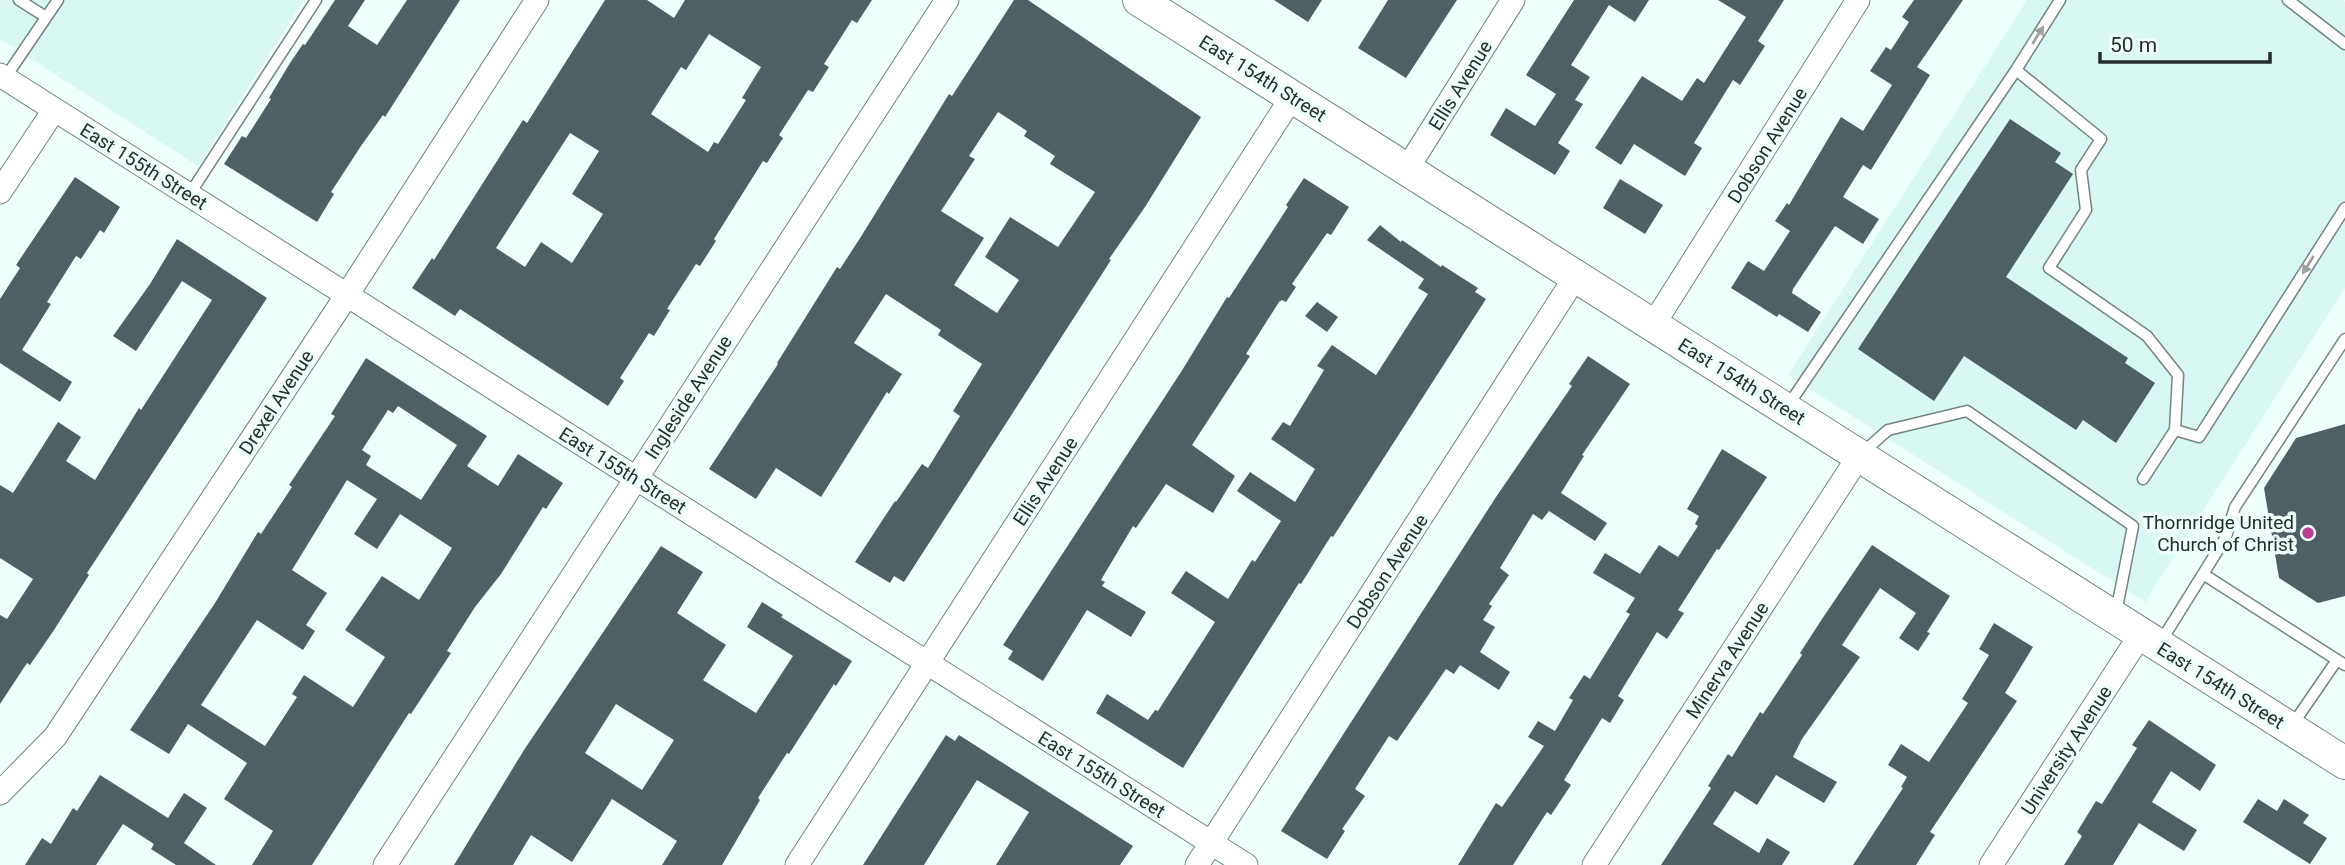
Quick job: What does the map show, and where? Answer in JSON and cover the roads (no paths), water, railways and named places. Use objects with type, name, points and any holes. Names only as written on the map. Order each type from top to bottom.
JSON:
[{"type":"street","name":"Drexel Avenue","points":[[0,793],[55,737],[537,0]]},
{"type":"street","name":"Ingleside Avenue","points":[[385,865],[947,0]]},
{"type":"street","name":"East 154th Street","points":[[1139,0],[1174,9],[1292,97],[2345,763]]},
{"type":"street","name":"Ellis Avenue","points":[[1406,169],[1513,0]]},
{"type":"street","name":"Dobson Avenue","points":[[1653,325],[1858,0]]},
{"type":"street","name":"East 155th Street","points":[[2,77],[1246,865]]},
{"type":"street","name":"Ellis Avenue","points":[[797,865],[1292,97]]},
{"type":"street","points":[[0,192],[54,110]]},
{"type":"street","name":"Dobson Avenue","points":[[1198,865],[1576,276]]},
{"type":"street","name":"Minerva Avenue","points":[[1594,865],[1859,456]]},
{"type":"street","name":"University Avenue","points":[[1991,865],[2150,640]]},
{"type":"lane","points":[[19,0],[46,17]]},
{"type":"lane","points":[[2,77],[58,0]]},
{"type":"lane","points":[[189,195],[316,0]]},
{"type":"lane","points":[[1786,409],[2016,70],[2060,0]]},
{"type":"lane","points":[[2288,0],[2345,44]]},
{"type":"lane","points":[[2016,70],[2101,139],[2081,170],[2086,210],[2049,268],[2147,336],[2178,375],[2175,430],[2143,479]]},
{"type":"lane","points":[[2175,430],[2199,438],[2345,208]]},
{"type":"lane","points":[[2150,640],[2203,574],[2226,537],[2235,507],[2345,338]]},
{"type":"lane","points":[[1859,456],[1888,430],[1967,411],[2133,526],[2115,618]]},
{"type":"lane","points":[[2203,574],[2341,662],[2291,729]]},
{"type":"place","name":"Thornridge United Church of Christ","points":[[2308,533]]}]
